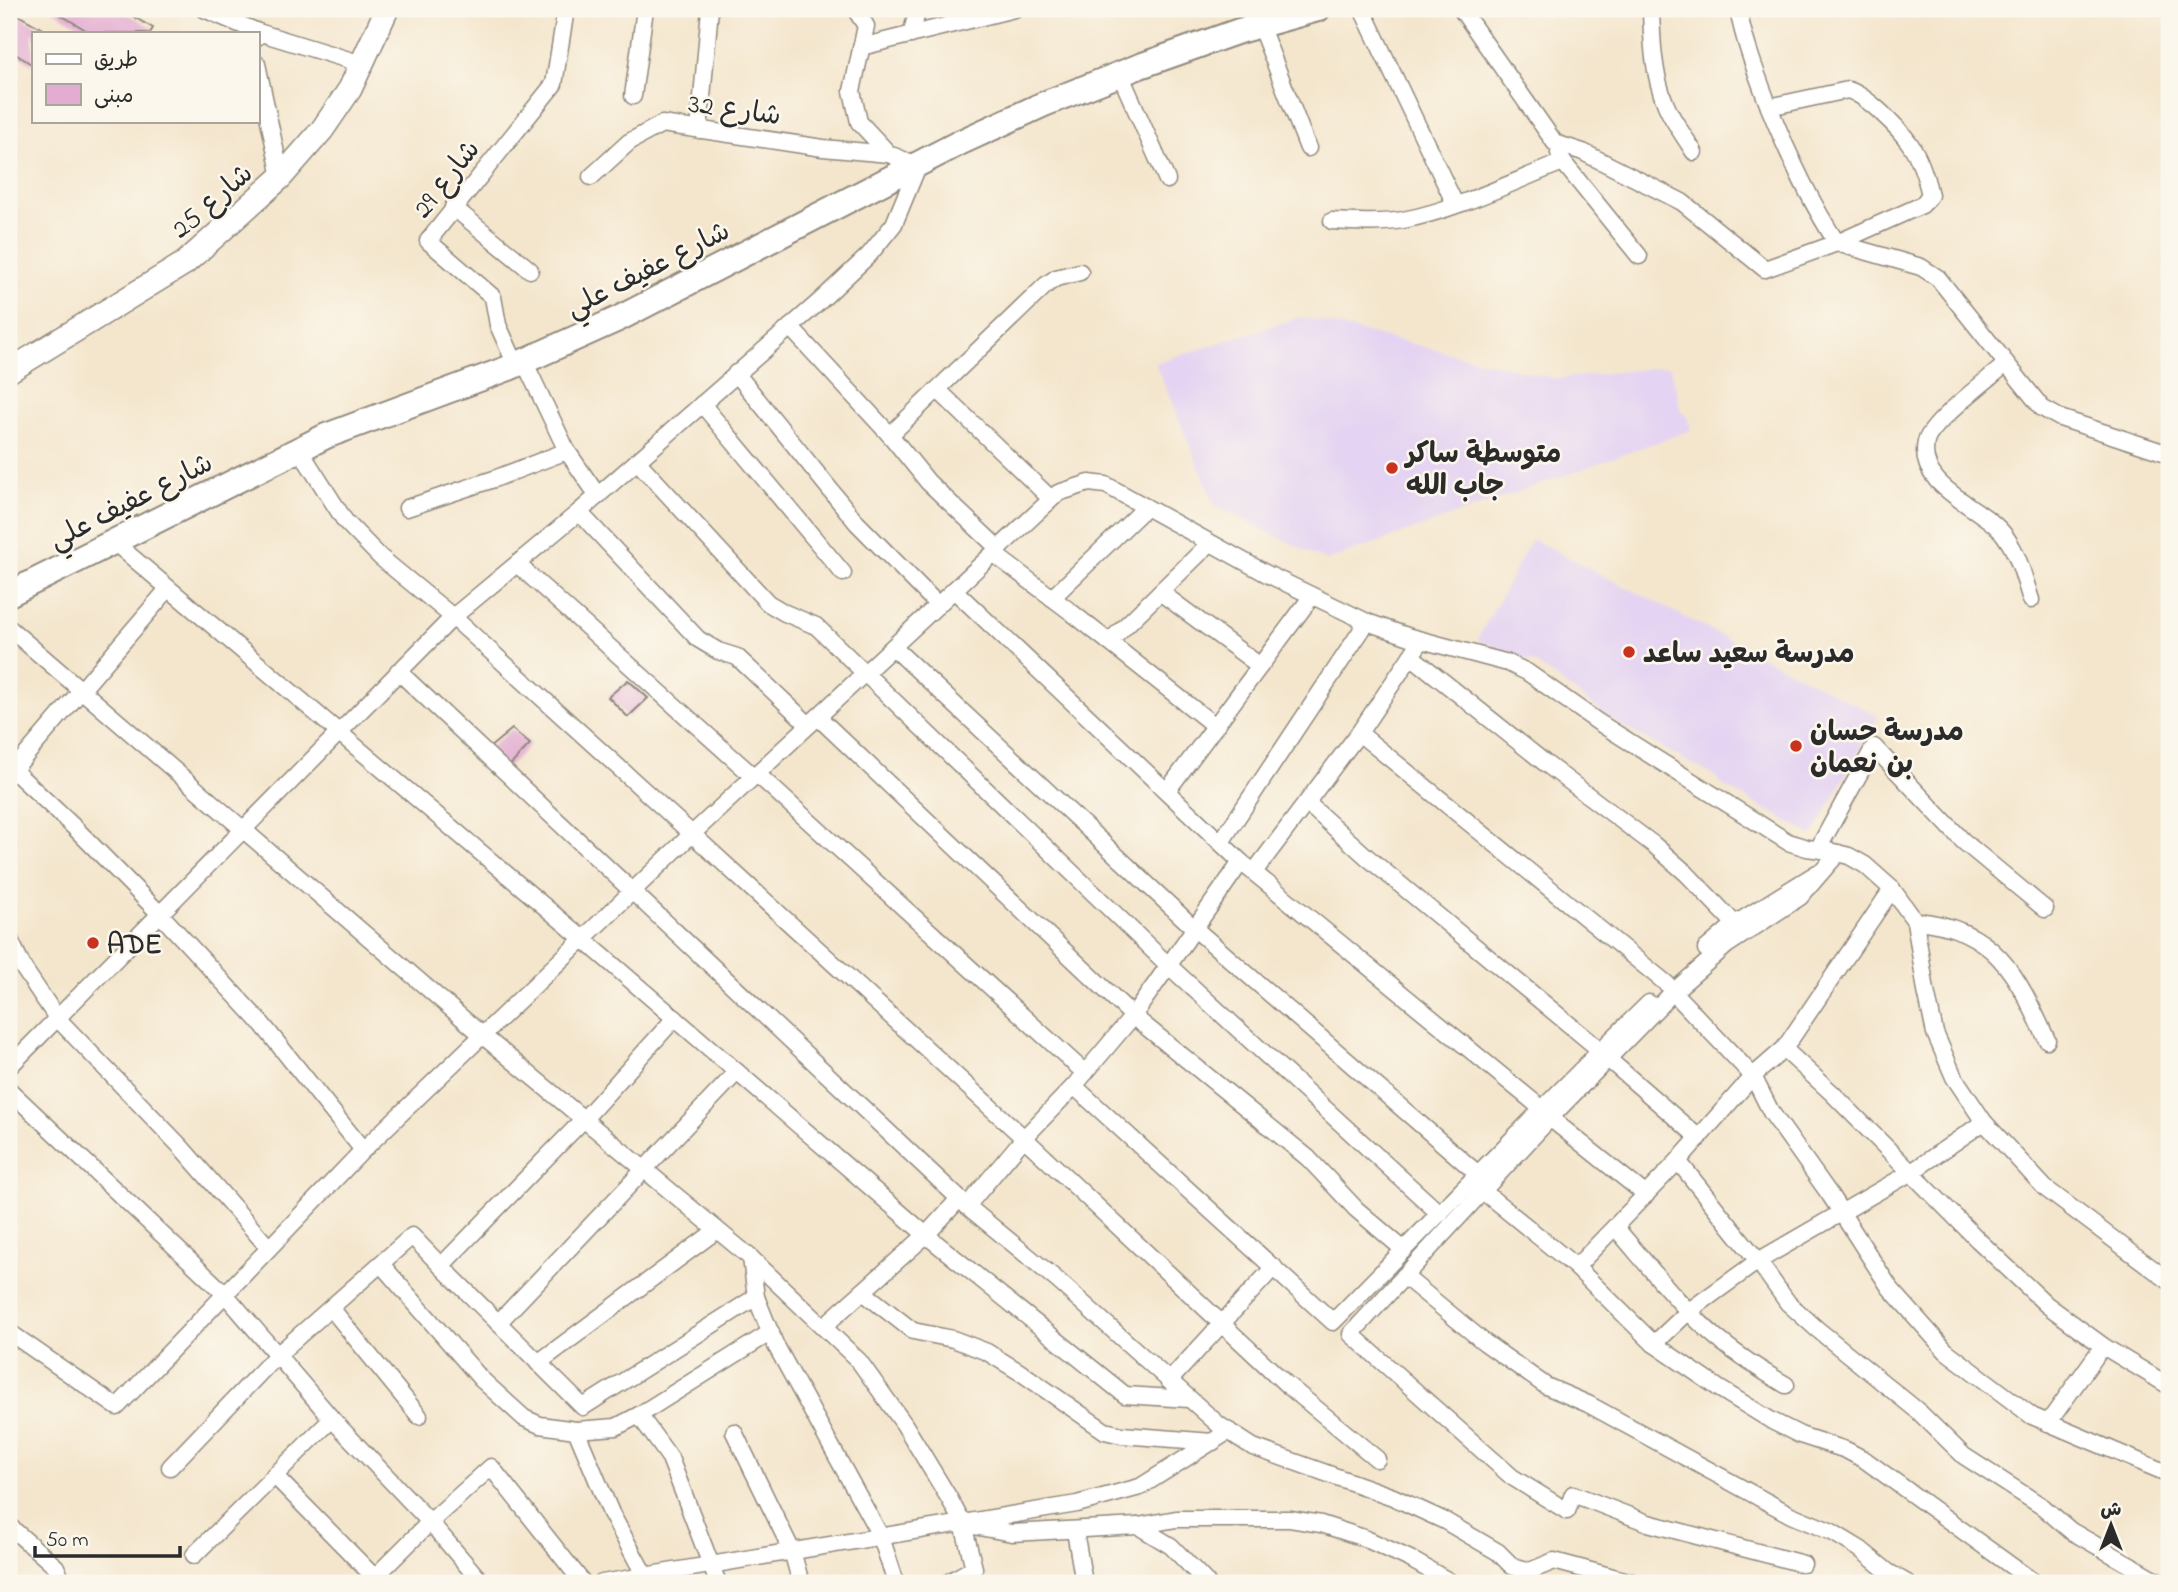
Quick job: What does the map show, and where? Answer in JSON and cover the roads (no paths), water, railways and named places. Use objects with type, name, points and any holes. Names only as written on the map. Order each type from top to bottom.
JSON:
[{"type":"main road","name":"شارع عفيف علي","points":[[9,594],[326,436],[520,363],[618,319],[959,143],[1044,104],[1260,25],[1318,9]]},
{"type":"street","points":[[204,9],[254,32]]},
{"type":"street","name":"شارع 25","points":[[9,371],[185,262],[281,177],[322,130],[350,89],[387,9]]},
{"type":"street","name":"شارع 29","points":[[520,363],[498,325],[493,297],[428,241],[554,84],[566,9]]},
{"type":"street","points":[[633,96],[645,9]]},
{"type":"street","points":[[699,130],[710,9]]},
{"type":"street","points":[[9,1067],[453,617],[598,496],[790,327],[869,255],[894,224],[918,166],[889,154],[859,122],[852,92],[866,26],[855,9]]},
{"type":"street","points":[[911,35],[918,9]]},
{"type":"street","points":[[861,47],[1016,9]]},
{"type":"street","points":[[1362,9],[1455,204]]},
{"type":"street","points":[[1461,9],[1555,142],[1563,162],[1639,256]]},
{"type":"street","points":[[1651,9],[1652,47],[1660,88],[1668,108],[1694,152]]},
{"type":"street","points":[[1738,9],[1755,71],[1785,146],[1819,215],[1837,243],[1921,267],[1938,278],[2042,408],[2169,454]]},
{"type":"street","points":[[1260,25],[1308,148]]},
{"type":"street","points":[[259,34],[362,64]]},
{"type":"street","points":[[259,74],[281,177]]},
{"type":"street","points":[[1120,74],[1167,180]]},
{"type":"street","points":[[1555,142],[1583,152],[1682,202],[1765,269],[1837,243],[1922,205],[1930,195],[1911,144],[1857,92],[1848,90],[1769,107]]},
{"type":"street","name":"شارع 32","points":[[591,177],[629,142],[662,124],[823,148],[889,154]]},
{"type":"street","points":[[1332,221],[1403,220],[1455,204],[1563,162]]},
{"type":"street","points":[[453,207],[530,270]]},
{"type":"street","points":[[890,435],[1046,285],[1056,278],[1080,272]]},
{"type":"street","points":[[790,327],[890,435],[928,482],[996,551],[1215,726]]},
{"type":"street","points":[[520,363],[567,451],[598,496]]},
{"type":"street","points":[[2006,364],[1935,426],[1926,442],[1927,464],[1939,483],[2003,533],[2016,553],[2031,600]]},
{"type":"street","points":[[736,373],[857,523],[938,605]]},
{"type":"street","points":[[938,390],[1051,499]]},
{"type":"street","points":[[702,404],[843,573]]},
{"type":"street","points":[[299,449],[345,521],[380,557],[453,617],[692,834],[1024,1138],[1284,1383],[1377,1459]]},
{"type":"street","points":[[407,508],[567,451]]},
{"type":"street","points":[[637,461],[768,603],[785,614],[816,626],[1168,965],[1440,1214]]},
{"type":"street","points":[[9,1332],[117,1407],[363,1150],[632,891],[1051,499],[1058,493],[1089,483],[1105,485],[1312,596],[1367,622],[1508,663],[1527,672],[1598,722],[1788,842],[1838,853],[1866,866],[1892,889],[1915,921],[1935,1033],[1954,1077],[1984,1122],[2045,1188],[2169,1281]]},
{"type":"street","points":[[1052,598],[1146,507]]},
{"type":"street","points":[[579,512],[698,639],[718,651],[737,657],[814,721],[1133,1016],[1308,1158],[1356,1209],[1404,1250]]},
{"type":"street","points":[[114,542],[583,939],[926,1235],[1125,1395],[1189,1399]]},
{"type":"street","points":[[1109,642],[1210,542]]},
{"type":"street","points":[[517,564],[1085,1073]]},
{"type":"street","points":[[168,589],[11,773],[75,828],[159,913],[262,1024],[363,1150]]},
{"type":"street","points":[[954,590],[1248,867],[1646,1195]]},
{"type":"street","points":[[1160,592],[1260,666]]},
{"type":"street","points":[[1167,791],[1312,596]]},
{"type":"street","points":[[1221,842],[1367,622]]},
{"type":"street","points":[[9,628],[482,1035],[751,1258],[859,1362],[904,1424],[962,1524],[974,1568],[947,1583]]},
{"type":"street","points":[[823,1327],[963,1203],[1074,1086],[1133,1016],[1194,928],[1307,803],[1359,733],[1422,639]]},
{"type":"street","points":[[893,647],[1194,928],[1479,1175]]},
{"type":"street","points":[[1412,656],[1545,763],[1654,845],[1735,924]]},
{"type":"street","points":[[398,671],[963,1203],[1057,1280],[1189,1399],[1229,1431],[1253,1447],[1393,1497],[1445,1521],[1498,1552],[1512,1566],[1530,1572],[1554,1562],[1635,1583]]},
{"type":"street","points":[[1359,733],[1670,988],[1753,1076],[1771,1112],[1842,1212],[1890,1288],[1946,1351],[2032,1416],[2169,1474]]},
{"type":"street","points":[[1818,849],[1874,747],[1963,841],[2045,909]]},
{"type":"street","points":[[1307,803],[1699,1138]]},
{"type":"street","points":[[1670,988],[1727,945],[1800,897],[1838,853]]},
{"type":"street","points":[[1074,1086],[1333,1322],[1735,924],[1824,869]]},
{"type":"street","points":[[1576,1267],[1678,1161],[1753,1076],[1784,1049],[1892,889]]},
{"type":"street","points":[[1915,921],[1937,922],[1970,934],[2000,956],[2023,988],[2047,1040]]},
{"type":"street","points":[[9,938],[24,969],[57,1018],[181,1147],[269,1248]]},
{"type":"street","points":[[441,1266],[585,1118],[675,1018]]},
{"type":"street","points":[[1784,1049],[2047,1305],[2103,1346],[2169,1386]]},
{"type":"street","points":[[498,1323],[737,1072]]},
{"type":"street","points":[[9,1090],[225,1294],[332,1419],[430,1522],[482,1583]]},
{"type":"street","points":[[1545,1113],[1483,1192],[1351,1334],[1512,1477],[1567,1511],[1573,1494],[1648,1523],[1803,1564]]},
{"type":"street","points":[[1654,1344],[1689,1311],[1758,1261],[1910,1173],[1984,1122]]},
{"type":"street","points":[[1678,1161],[1788,1303],[1919,1412],[1964,1456],[2043,1507],[2071,1531],[2162,1583]]},
{"type":"street","points":[[1483,1192],[1576,1267],[1654,1344],[1772,1421],[1865,1460],[2035,1583]]},
{"type":"street","points":[[1615,1227],[1689,1311],[1717,1338],[1751,1364],[1786,1385]]},
{"type":"street","points":[[538,1363],[717,1230]]},
{"type":"street","points":[[170,1467],[276,1356],[412,1236],[583,1407],[756,1297]]},
{"type":"street","points":[[751,1258],[756,1297],[771,1332],[881,1537],[896,1583]]},
{"type":"street","points":[[381,1264],[481,1379],[524,1418],[540,1425],[576,1430],[616,1427],[771,1332]]},
{"type":"street","points":[[1169,1381],[1274,1267]]},
{"type":"street","points":[[1404,1276],[1483,1342],[1546,1386],[1588,1404],[1791,1515],[1832,1532],[1907,1583]]},
{"type":"street","points":[[863,1292],[913,1331],[953,1339],[987,1352],[1105,1430],[1122,1435],[1213,1442]]},
{"type":"street","points":[[331,1308],[419,1416]]},
{"type":"street","points":[[2048,1423],[2103,1346]]},
{"type":"street","points":[[639,1415],[670,1458],[718,1583]]},
{"type":"street","points":[[194,1555],[332,1419]]},
{"type":"street","points":[[576,1430],[611,1513],[645,1576]]},
{"type":"street","points":[[602,1583],[1077,1504],[1140,1487],[1229,1431]]},
{"type":"street","points":[[734,1432],[792,1551],[801,1583]]},
{"type":"street","points":[[274,1475],[375,1581],[430,1522],[491,1467],[583,1583]]},
{"type":"street","points":[[962,1524],[1013,1533],[1138,1526],[1189,1519],[1290,1519],[1321,1524],[1376,1543],[1452,1583]]},
{"type":"street","points":[[9,1526],[56,1567],[63,1583]]},
{"type":"street","points":[[1138,1526],[1171,1546],[1207,1583]]},
{"type":"street","points":[[1075,1531],[1084,1583]]},
{"type":"place","name":"متوسطة ساكر جاب الله","points":[[1392,468]]},
{"type":"place","name":"مدرسة سعيد ساعد","points":[[1629,652]]},
{"type":"place","name":"مدرسة حسان بن نعمان","points":[[1796,746]]},
{"type":"place","name":"ADE","points":[[93,943]]}]
